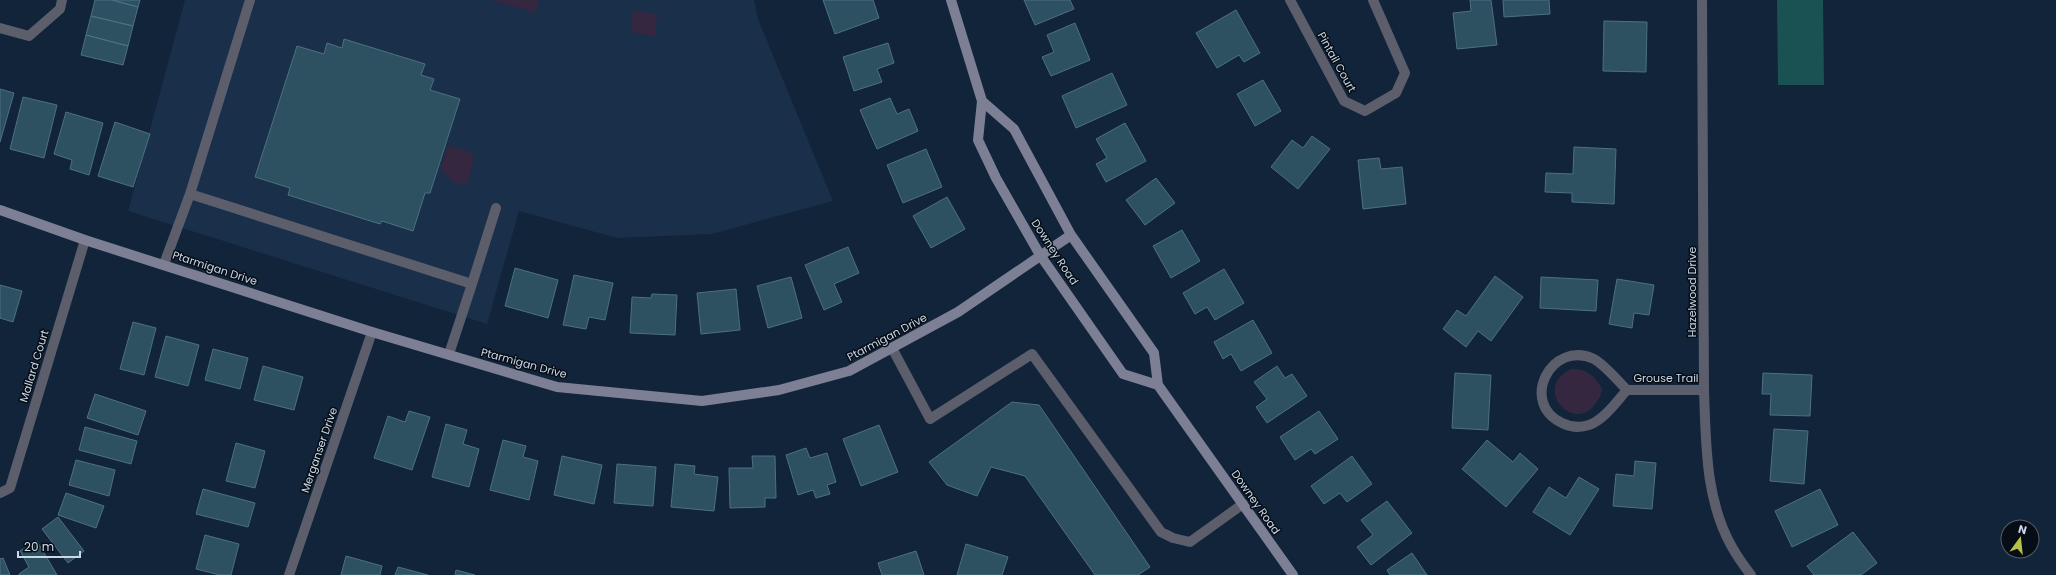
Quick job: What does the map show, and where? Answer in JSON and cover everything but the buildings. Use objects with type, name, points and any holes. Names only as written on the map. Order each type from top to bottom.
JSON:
[{"type":"street","points":[[0,28],[29,36],[60,9],[62,0]]},
{"type":"street","points":[[164,264],[190,194],[250,0]]},
{"type":"street","name":"Downey Road","points":[[951,0],[982,101],[978,140],[996,178],[1040,255],[1123,374],[1158,385]]},
{"type":"street","name":"Pintail Court","points":[[1290,0],[1344,101],[1365,111],[1396,93],[1405,72],[1373,0]]},
{"type":"street","name":"Hazelwood Drive","points":[[1702,0],[1704,390],[1707,454],[1715,505],[1731,546],[1751,575]]},
{"type":"street","name":"Downey Road","points":[[982,101],[1014,129],[1071,235],[1154,353],[1158,385],[1293,575]]},
{"type":"street","points":[[190,194],[472,284]]},
{"type":"street","points":[[448,354],[496,208]]},
{"type":"street","name":"Ptarmigan Drive","points":[[0,210],[85,240],[164,264],[372,332],[557,387],[702,401],[779,390],[849,371],[958,312],[1071,235]]},
{"type":"street","name":"Mallard Court","points":[[0,493],[10,488],[85,240]]},
{"type":"street","name":"Merganser Drive","points":[[289,575],[372,332]]},
{"type":"street","points":[[892,348],[930,419],[1032,354],[1161,532],[1173,538],[1190,542],[1243,504]]},
{"type":"street","name":"Grouse Trail","points":[[1628,390],[1599,419],[1589,425],[1578,427],[1567,425],[1556,420],[1548,412],[1543,402],[1541,391],[1544,379],[1550,368],[1559,360],[1570,356],[1583,356],[1594,360],[1628,390],[1704,390]]},
{"type":"shaded area","points":[[185,0],[754,0],[758,19],[833,201],[712,234],[617,238],[519,211],[487,324],[128,211]]},
{"type":"shaded area","points":[[491,0],[539,0],[535,13]]},
{"type":"shaded area","points":[[1777,0],[1823,0],[1824,85],[1778,85]]},
{"type":"shaded area","points":[[633,11],[657,14],[655,36],[631,33]]},
{"type":"shaded area","points":[[448,145],[472,153],[474,161],[467,183],[454,183],[444,172],[440,170]]},
{"type":"shaded area","points":[[1571,369],[1590,373],[1602,389],[1598,400],[1588,412],[1578,414],[1568,412],[1561,406],[1556,397],[1555,387],[1559,378]]}]
